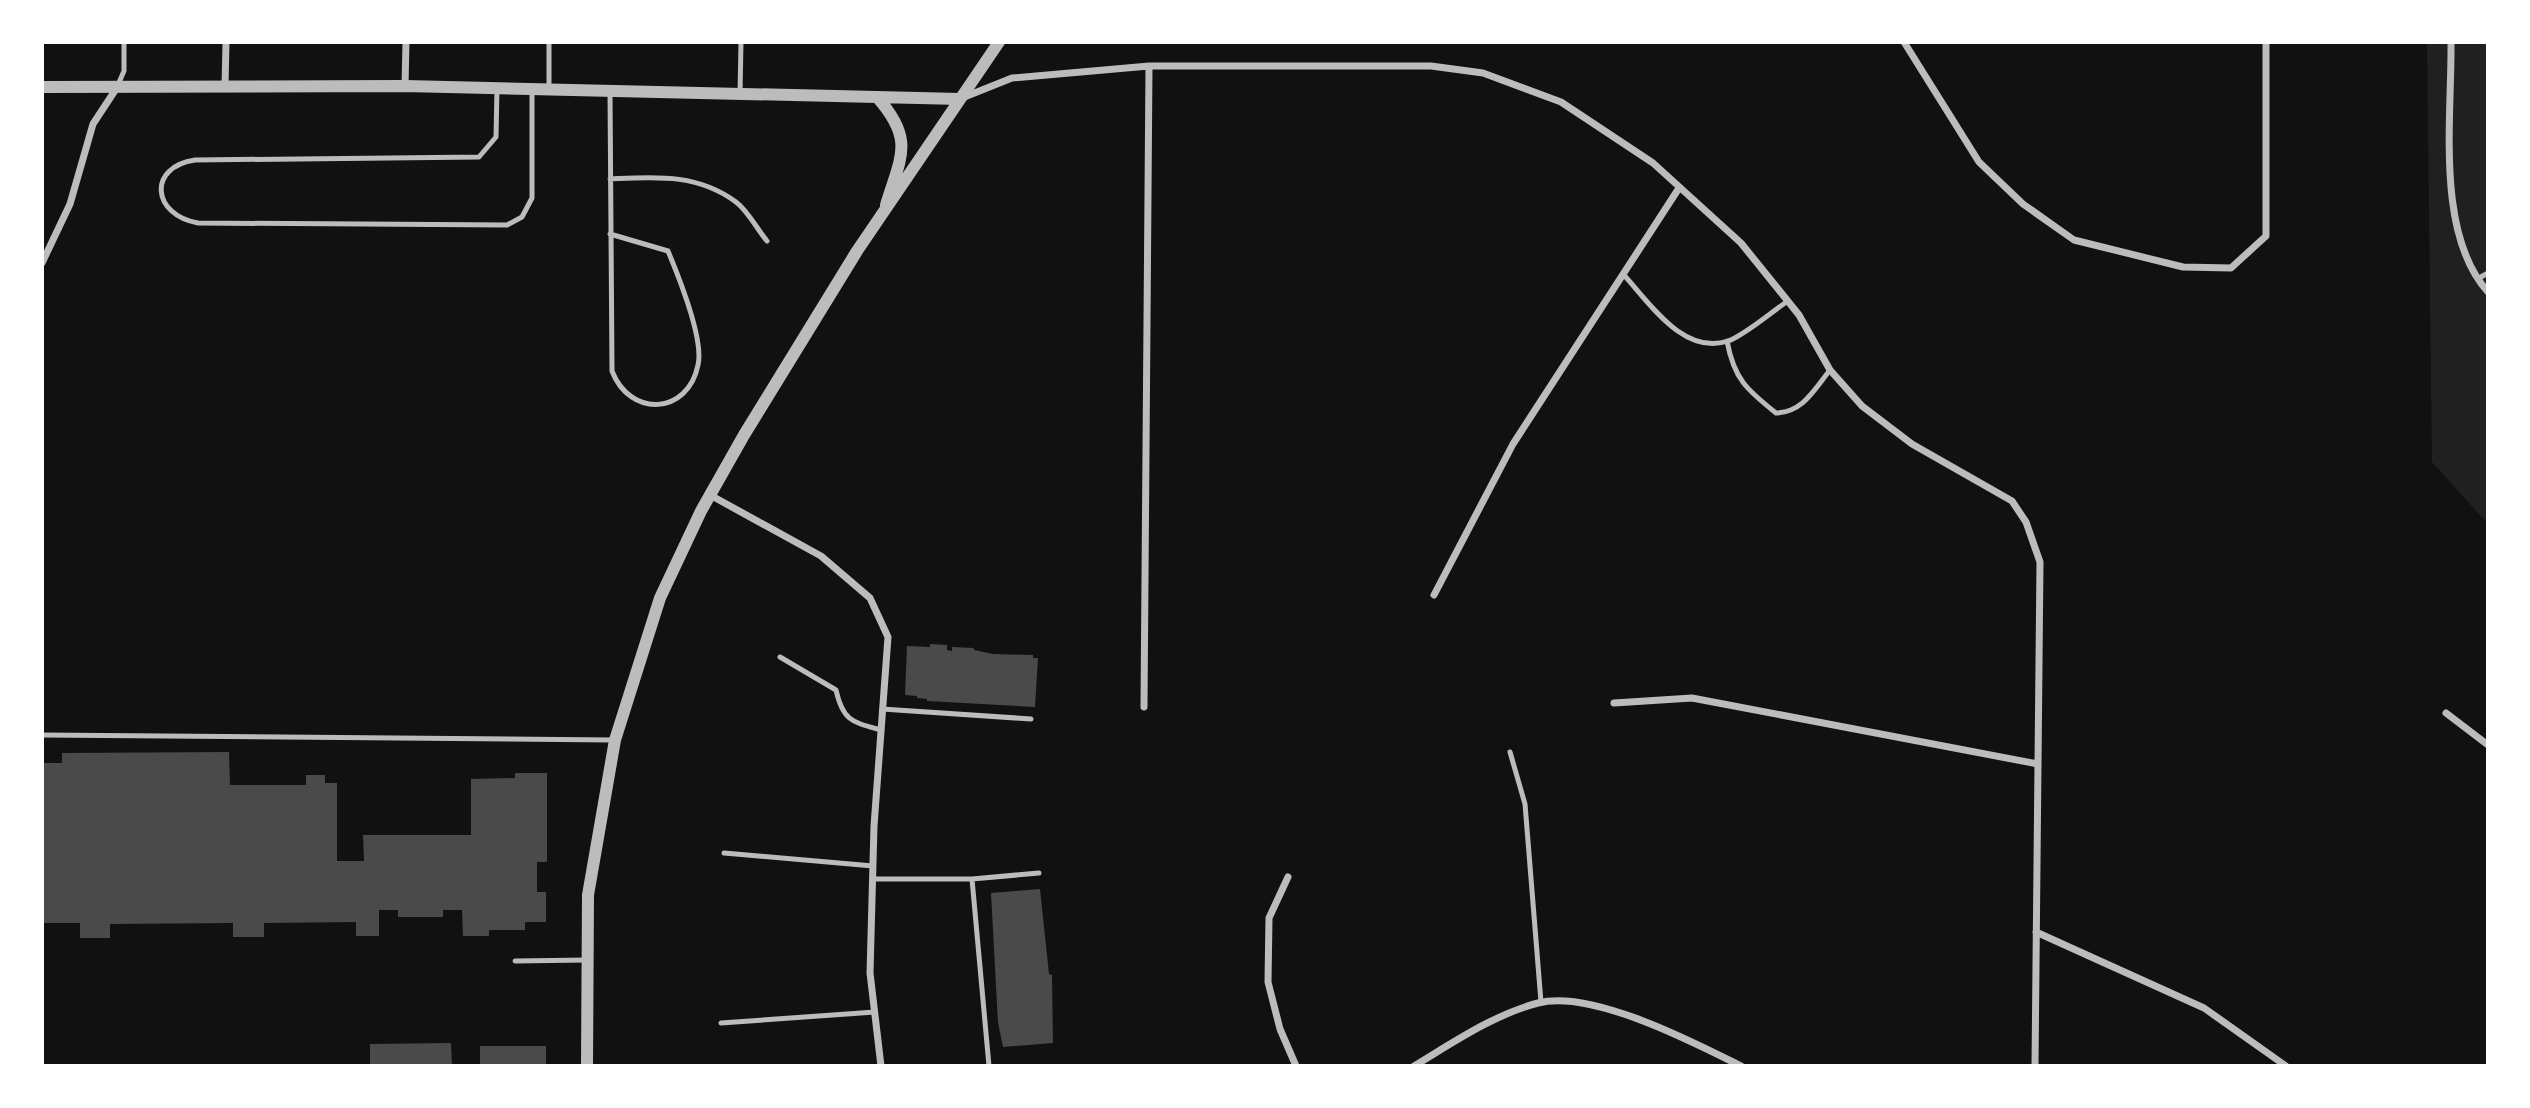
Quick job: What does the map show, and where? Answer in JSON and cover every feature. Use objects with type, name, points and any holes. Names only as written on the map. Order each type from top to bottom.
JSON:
[{"type":"street","points":[[225,86],[226,42]]},
{"type":"street","points":[[405,86],[406,42]]},
{"type":"street","points":[[587,1066],[589,895],[615,740],[660,598],[710,495],[857,251],[999,42]]},
{"type":"street","points":[[1904,42],[1979,162],[2022,204],[2074,240],[2183,267],[2231,268],[2266,236],[2266,42]]},
{"type":"street","points":[[2451,42],[2451,198],[2459,243],[2488,292]]},
{"type":"street","points":[[42,87],[116,89],[405,86],[960,99],[1012,78],[1149,66],[1431,66],[1483,73],[1562,102],[1653,163],[1741,243],[1788,302],[1830,370],[1862,406],[1912,444],[2012,501],[2026,522],[2040,562],[2035,1066]]},
{"type":"street","points":[[1144,707],[1149,66]]},
{"type":"street","points":[[42,263],[70,204],[93,124],[116,89]]},
{"type":"street","points":[[877,97],[895,118],[903,150],[882,216]]},
{"type":"street","points":[[1434,595],[1513,444],[1679,188]]},
{"type":"street","points":[[710,495],[821,556],[870,598],[888,637],[873,866],[870,973],[881,1066]]},
{"type":"street","points":[[1614,703],[1692,698],[2038,764]]},
{"type":"street","points":[[2446,713],[2488,745]]},
{"type":"street","points":[[1288,877],[1269,918],[1268,982],[1280,1029],[1296,1066]]},
{"type":"street","points":[[2036,932],[2204,1008],[2286,1066]]},
{"type":"street","points":[[1414,1066],[1426,1063],[1495,1018],[1541,1002],[1589,1002],[1685,1038],[1741,1066]]},
{"type":"lane","points":[[116,89],[124,71],[124,42]]},
{"type":"lane","points":[[549,42],[549,89]]},
{"type":"lane","points":[[740,94],[741,42]]},
{"type":"lane","points":[[497,88],[496,137],[479,156],[180,162],[167,172],[161,187],[163,201],[180,220],[198,223],[507,225],[522,217],[532,198],[532,89]]},
{"type":"lane","points":[[610,91],[610,234],[612,371],[618,388],[635,400],[653,405],[670,403],[688,389],[699,363],[694,329],[678,276],[668,251],[610,234]]},
{"type":"lane","points":[[610,179],[689,179],[710,187],[738,203],[766,241]]},
{"type":"lane","points":[[2479,278],[2488,273]]},
{"type":"lane","points":[[1623,274],[1682,337],[1727,341],[1788,302]]},
{"type":"lane","points":[[1727,341],[1730,357],[1745,389],[1776,413],[1789,412],[1804,404],[1830,370]]},
{"type":"lane","points":[[780,657],[836,690],[841,709],[853,722],[881,730]]},
{"type":"lane","points":[[882,709],[1031,719]]},
{"type":"lane","points":[[42,736],[615,740]]},
{"type":"lane","points":[[1510,752],[1525,804],[1541,1002]]},
{"type":"lane","points":[[724,853],[873,866]]},
{"type":"lane","points":[[873,879],[972,879],[1039,873]]},
{"type":"lane","points":[[972,879],[989,1066]]},
{"type":"lane","points":[[515,961],[587,960]]},
{"type":"lane","points":[[721,1023],[875,1012]]},
{"type":"shaded area","points":[[2427,42],[2488,42],[2488,524],[2432,462]]},
{"type":"building","points":[[930,644],[947,645],[947,650],[952,651],[952,647],[974,648],[993,654],[1033,655],[1033,658],[1038,658],[1035,707],[927,701],[917,696],[905,695],[907,646],[930,647]]},
{"type":"building","points":[[229,752],[230,785],[306,785],[306,775],[325,775],[325,783],[337,783],[337,861],[364,861],[363,835],[471,835],[471,779],[515,778],[515,773],[547,773],[547,862],[537,862],[537,892],[546,892],[546,922],[525,922],[525,930],[489,930],[489,936],[463,936],[462,910],[443,910],[443,917],[398,917],[398,910],[379,910],[379,936],[356,936],[356,922],[264,923],[264,937],[233,937],[233,923],[110,924],[110,938],[80,938],[80,923],[42,923],[42,763],[62,763],[62,753]]},
{"type":"building","points":[[1040,889],[1049,974],[1052,975],[1053,1043],[1003,1047],[998,1023],[991,893]]},
{"type":"building","points":[[451,1043],[452,1066],[370,1066],[370,1044]]},
{"type":"building","points":[[480,1046],[546,1046],[546,1066],[480,1066]]}]
